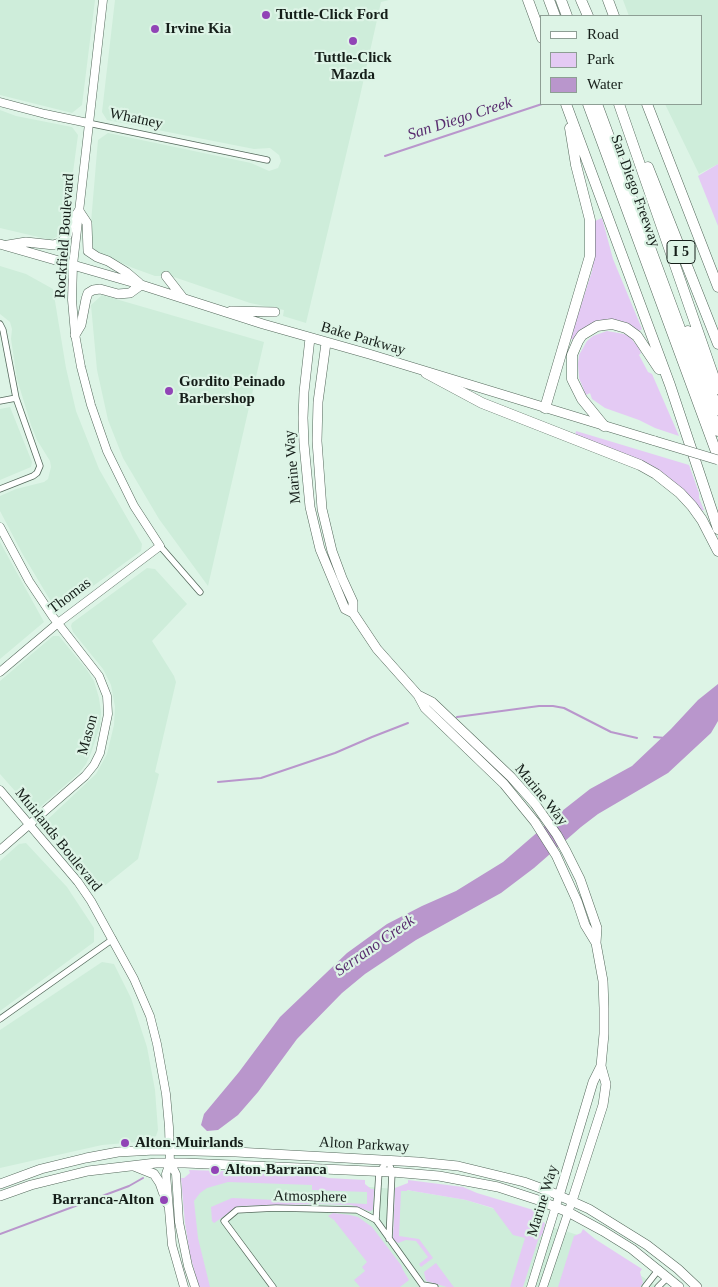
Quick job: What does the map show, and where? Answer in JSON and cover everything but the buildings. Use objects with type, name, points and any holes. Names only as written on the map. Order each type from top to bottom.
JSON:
[{"type":"highway","points":[[528,0],[540,33]]},
{"type":"highway","points":[[549,0],[555,15]]},
{"type":"highway","points":[[560,0],[567,15]]},
{"type":"highway","points":[[581,0],[588,15]]},
{"type":"highway","points":[[608,0],[614,15]]},
{"type":"highway","points":[[566,105],[670,385],[718,529]]},
{"type":"highway","points":[[545,408],[590,256],[590,220],[576,165],[566,105]]},
{"type":"highway","name":"San Diego Freeway","points":[[588,105],[718,458]]},
{"type":"highway","points":[[597,105],[718,431]]},
{"type":"highway","points":[[602,105],[718,410]]},
{"type":"highway","points":[[618,105],[718,389]]},
{"type":"highway","name":"San Diego Freeway","points":[[622,105],[718,344]]},
{"type":"highway","points":[[647,105],[718,287]]},
{"type":"highway","points":[[706,254],[718,277]]},
{"type":"highway","points":[[604,426],[578,393],[571,372],[574,349],[582,335],[589,330],[597,326],[612,324],[620,325],[631,331],[641,340],[670,385]]},
{"type":"highway","points":[[426,372],[482,403],[640,465],[656,474],[680,493],[692,506],[718,550]]},
{"type":"main road","name":"Rockfield Boulevard","points":[[103,0],[73,265],[72,300],[75,335],[91,405],[107,451],[134,506],[160,546]]},
{"type":"main road","name":"Whatney","points":[[0,102],[88,123]]},
{"type":"main road","points":[[2,244],[26,242],[54,245],[62,242],[67,236],[71,222],[79,211],[87,223],[88,251],[126,272],[141,285],[130,293],[118,294],[100,289],[88,293],[81,325],[75,335]]},
{"type":"main road","name":"Bake Parkway","points":[[2,244],[184,298],[220,311],[326,343],[369,354],[604,426],[718,458]]},
{"type":"main road","points":[[166,276],[184,298]]},
{"type":"main road","points":[[220,311],[275,312]]},
{"type":"main road","name":"Marine Way","points":[[310,338],[303,418],[310,507],[323,556],[345,609],[353,613],[377,649],[418,695],[425,708],[504,784],[535,822],[556,855],[577,901],[585,926],[596,943],[603,982],[604,1034],[601,1066],[606,1084],[603,1105],[543,1287]]},
{"type":"main road","name":"Marine Way","points":[[326,343],[320,379],[317,441],[322,509],[332,551],[353,602],[353,613]]},
{"type":"main road","name":"Mason","points":[[0,527],[29,581],[58,623],[102,680],[107,696],[107,722],[104,740],[94,765],[75,786],[0,850]]},
{"type":"main road","name":"Thomas","points":[[0,672],[58,623],[160,546]]},
{"type":"main road","name":"Muirlands Boulevard","points":[[0,790],[78,882],[113,939],[134,979],[150,1016],[157,1044],[166,1094],[170,1162]]},
{"type":"main road","name":"Marine Way","points":[[531,1287],[592,1082],[601,1066]]},
{"type":"main road","name":"Alton Parkway","points":[[0,1184],[41,1169],[118,1152],[169,1150],[430,1162],[477,1170],[518,1180],[572,1201],[638,1238],[697,1287]]},
{"type":"main road","points":[[170,1162],[166,1174],[172,1245],[184,1287]]},
{"type":"main road","points":[[170,1162],[176,1174],[179,1222],[194,1287]]},
{"type":"main road","name":"Alton Parkway","points":[[0,1196],[31,1185],[76,1173],[129,1165],[170,1162],[434,1175],[477,1182],[510,1191],[568,1212],[618,1239],[679,1287]]},
{"type":"main road","points":[[129,1165],[154,1174],[168,1203]]},
{"type":"street","name":"Whatney","points":[[88,123],[267,160]]},
{"type":"street","points":[[0,324],[3,330],[16,398],[39,462],[39,470],[33,476],[0,489]]},
{"type":"street","points":[[0,401],[16,398]]},
{"type":"street","name":"Rockfield Boulevard","points":[[160,546],[200,592]]},
{"type":"street","points":[[0,1019],[113,939]]},
{"type":"street","points":[[388,1160],[379,1172],[376,1220],[424,1286],[435,1287]]},
{"type":"street","points":[[388,1160],[392,1172],[389,1239]]},
{"type":"street","points":[[378,1196],[391,1197]]},
{"type":"street","name":"Atmosphere","points":[[273,1287],[224,1221],[237,1210],[276,1208],[357,1210],[376,1220]]},
{"type":"street","points":[[645,1287],[659,1270]]},
{"type":"street","points":[[658,1287],[668,1277]]},
{"type":"shaded area","points":[[0,0],[95,0],[82,105],[72,113],[0,95]]},
{"type":"shaded area","points":[[115,0],[389,0],[381,2],[306,323],[283,316],[284,310],[250,303],[171,276],[155,276],[101,254],[89,246],[98,140],[108,133],[251,163],[269,171],[278,168],[281,161],[279,155],[270,148],[254,149],[107,120],[102,112]]},
{"type":"shaded area","points":[[623,0],[718,0],[718,164],[699,174],[665,105],[703,105],[703,15],[629,15]]},
{"type":"shaded area","points":[[0,110],[16,116],[72,127],[78,135],[65,232],[51,240],[0,228]]},
{"type":"shaded area","points":[[0,266],[26,274],[53,289],[66,368],[76,411],[99,469],[142,544],[141,551],[63,608],[53,605],[0,511],[0,496],[16,489],[44,482],[48,479],[51,467],[50,461],[37,440],[31,425],[17,379],[10,322],[0,314]]},
{"type":"shaded area","points":[[102,295],[264,342],[208,586],[159,519],[123,458],[108,420],[97,370],[91,305]]},
{"type":"shaded area","points":[[10,407],[32,462],[31,467],[0,480],[0,409]]},
{"type":"shaded area","points":[[0,542],[44,622],[0,659]]},
{"type":"shaded area","points":[[147,568],[155,569],[187,604],[152,641],[176,682],[155,772],[159,774],[138,859],[98,891],[55,835],[47,820],[96,774],[107,754],[114,725],[115,707],[111,685],[103,669],[73,632],[71,626],[72,623]]},
{"type":"shaded area","points":[[53,636],[59,636],[94,681],[101,712],[100,726],[91,753],[79,773],[39,808],[30,808],[0,774],[0,681]]},
{"type":"shaded area","points":[[26,843],[67,887],[94,928],[94,942],[0,1011],[0,861],[19,844]]},
{"type":"shaded area","points":[[102,962],[114,964],[131,998],[147,1047],[155,1090],[158,1130],[156,1136],[149,1141],[102,1145],[0,1168],[0,1030]]},
{"type":"shaded area","points":[[222,1175],[407,1190],[466,1200],[581,1236],[658,1287],[207,1287],[198,1255],[192,1197]]},
{"type":"green space","points":[[718,164],[718,226],[698,176]]},
{"type":"green space","points":[[602,218],[613,259],[642,329],[639,331],[627,323],[617,320],[575,340],[570,339],[592,271],[595,251],[595,221]]},
{"type":"green space","points":[[607,331],[630,337],[638,347],[641,353],[639,355],[648,372],[652,374],[679,436],[605,408],[592,399],[590,393],[586,395],[579,378],[579,355],[587,341],[593,336]]},
{"type":"green space","points":[[576,431],[689,465],[704,510],[701,511],[684,490],[658,470],[575,436]]},
{"type":"green space","points":[[189,1170],[314,1174],[328,1178],[365,1180],[365,1184],[374,1189],[373,1209],[369,1211],[351,1205],[321,1204],[239,1206],[214,1223],[212,1221],[211,1207],[232,1198],[367,1204],[367,1192],[312,1190],[312,1185],[228,1182],[207,1188],[194,1201],[198,1238],[210,1287],[199,1287],[190,1255],[181,1178],[190,1173]]},
{"type":"green space","points":[[408,1180],[463,1187],[540,1212],[545,1223],[543,1233],[538,1240],[523,1287],[510,1287],[525,1238],[513,1235],[493,1208],[466,1200],[407,1190],[401,1191],[399,1236],[419,1239],[433,1258],[421,1267],[419,1264],[428,1257],[416,1241],[406,1240],[398,1243],[393,1239],[395,1188],[408,1183]]},
{"type":"green space","points":[[333,1213],[358,1217],[372,1227],[401,1265],[409,1280],[400,1287],[360,1287],[354,1280],[365,1271],[362,1267],[367,1262],[334,1220],[328,1216]]},
{"type":"green space","points":[[583,1229],[595,1239],[642,1269],[640,1272],[643,1283],[640,1287],[558,1287],[574,1236],[581,1233]]},
{"type":"green space","points":[[436,1263],[454,1287],[426,1281],[424,1272]]},
{"type":"water","points":[[718,684],[718,721],[711,733],[668,773],[598,814],[501,893],[416,940],[365,974],[342,993],[297,1039],[258,1092],[238,1115],[218,1130],[207,1131],[201,1125],[204,1114],[239,1072],[280,1017],[347,953],[387,924],[456,891],[503,862],[590,789],[632,766],[698,700]]},
{"type":"waterway","name":"San Diego Creek","points":[[385,156],[540,105]]},
{"type":"waterway","points":[[457,717],[539,706],[553,706],[564,708],[611,732],[637,738]]},
{"type":"waterway","points":[[218,782],[261,778],[335,753],[408,723]]},
{"type":"waterway","points":[[654,737],[665,738]]},
{"type":"waterway","name":"Serrano Creek","points":[[0,1234],[129,1186],[143,1178]]},
{"type":"place","name":"Tuttle-Click Ford","points":[[266,15]]},
{"type":"place","name":"Irvine Kia","points":[[155,29]]},
{"type":"place","name":"Tuttle-Click Mazda","points":[[353,41]]},
{"type":"place","name":"Gordito Peinado Barbershop","points":[[169,391]]},
{"type":"place","name":"Alton-Muirlands","points":[[125,1143]]},
{"type":"place","name":"Alton-Barranca","points":[[215,1170]]},
{"type":"place","name":"Barranca-Alton","points":[[164,1200]]}]
